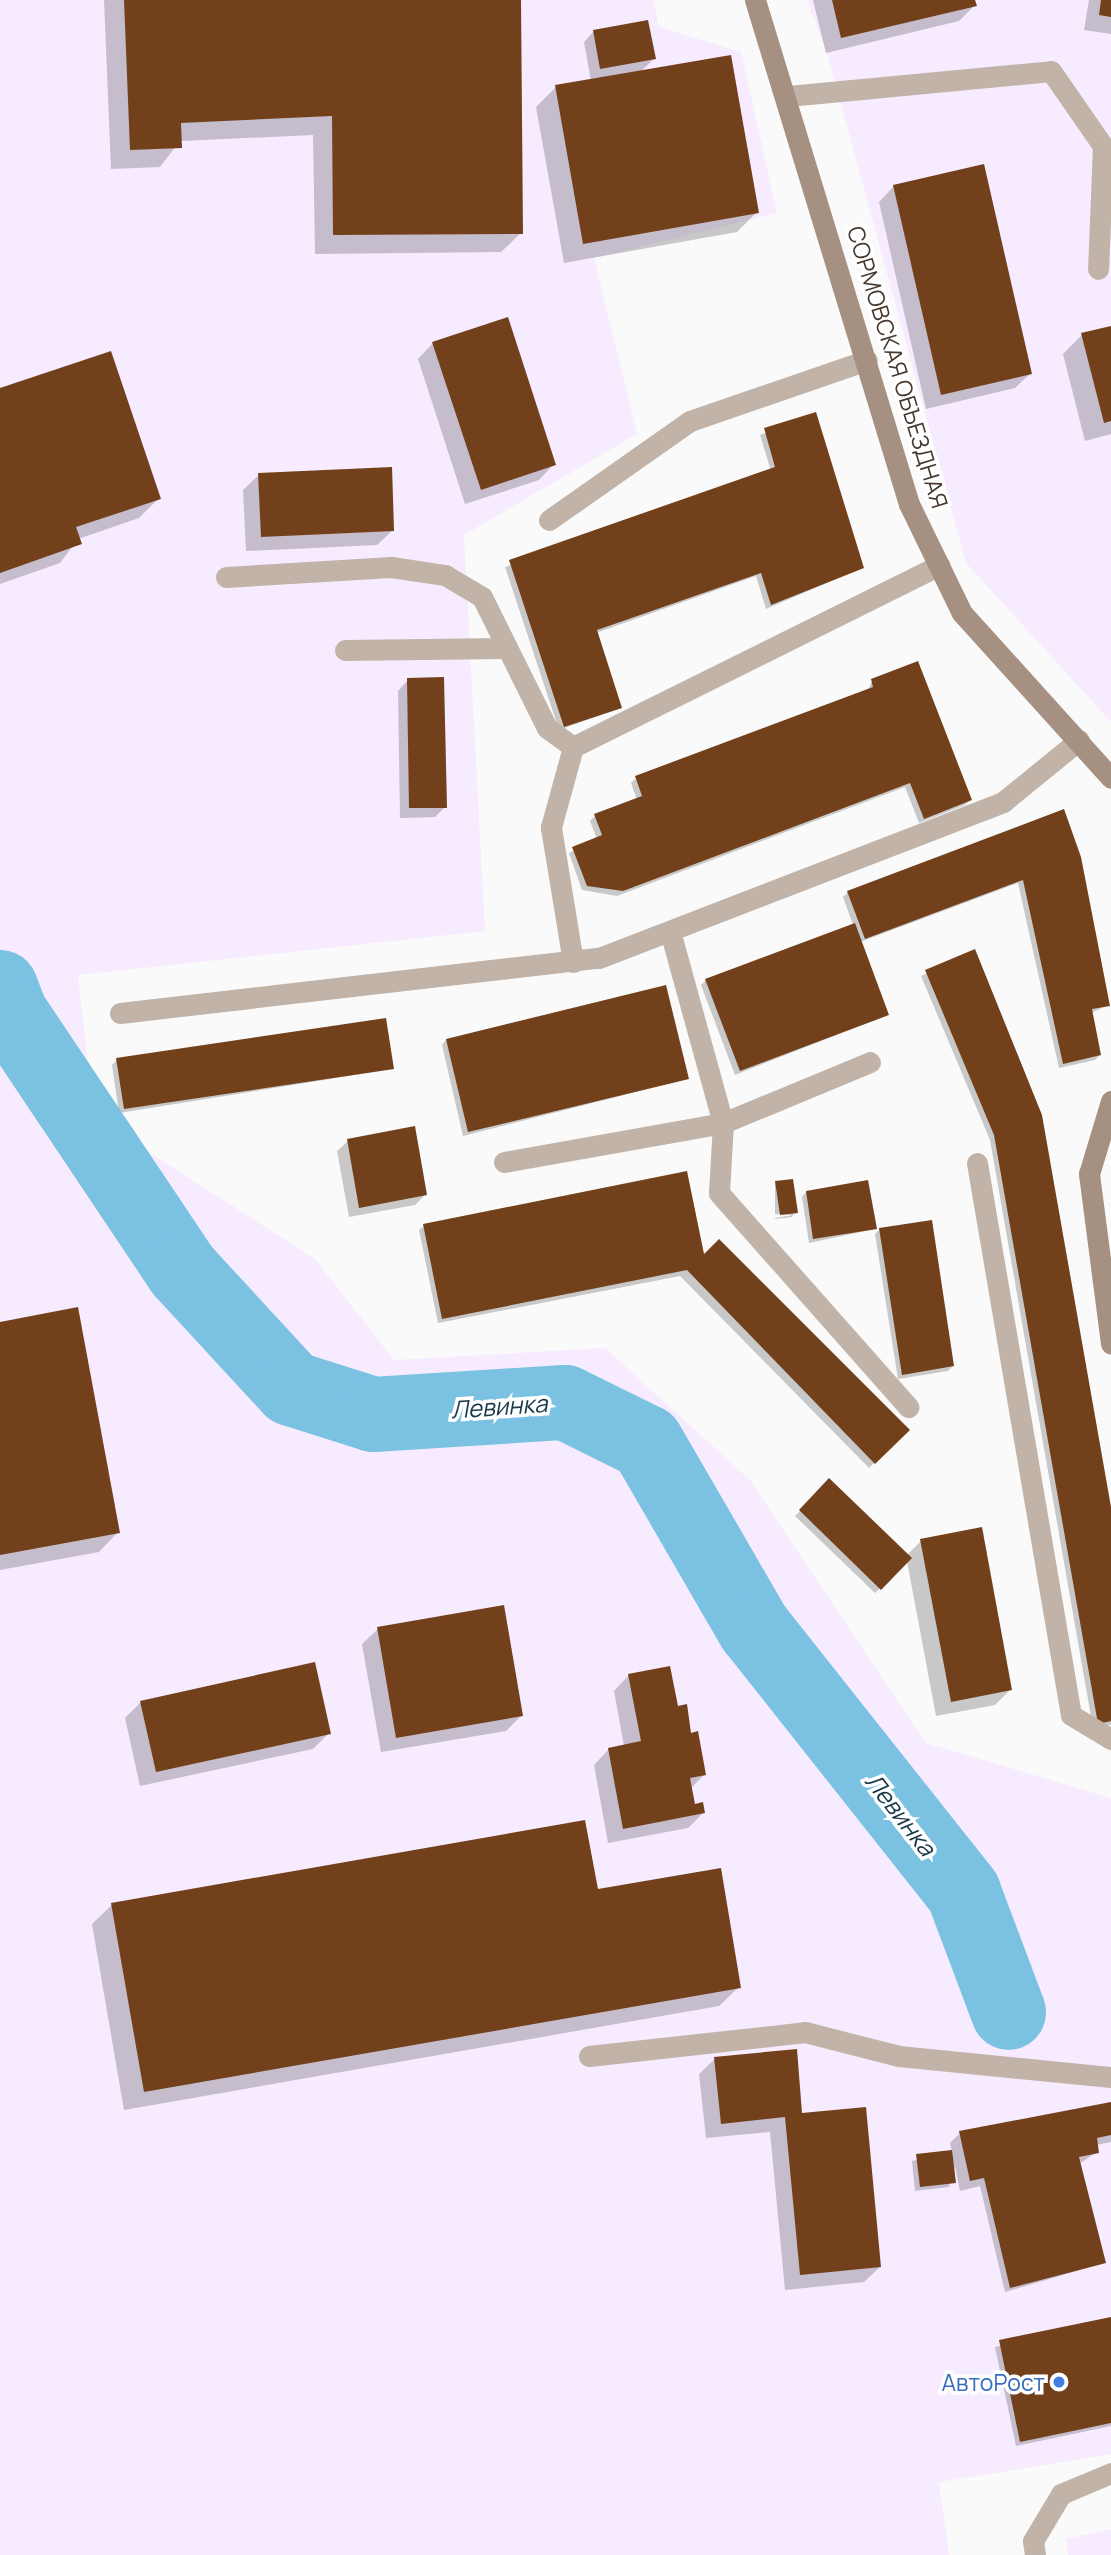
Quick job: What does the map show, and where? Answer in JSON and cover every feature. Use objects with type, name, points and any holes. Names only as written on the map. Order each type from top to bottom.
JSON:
[{"type":"street","name":"СОРМОВСКАЯ ОБЪЕЗДНАЯ","points":[[755,0],[788,96],[909,504],[962,613],[1111,778]]},
{"type":"street","points":[[1111,1101],[1089,1174],[1111,1344]]},
{"type":"lane","points":[[788,96],[1051,71],[1103,146],[1098,269]]},
{"type":"lane","points":[[549,520],[690,421],[867,360]]},
{"type":"lane","points":[[573,962],[551,827],[573,747],[939,565]]},
{"type":"lane","points":[[226,577],[391,567],[445,575],[482,597],[504,648],[547,728],[573,747]]},
{"type":"lane","points":[[345,650],[504,648]]},
{"type":"lane","points":[[120,1013],[573,962],[670,931],[1003,802],[1079,740]]},
{"type":"lane","points":[[670,931],[723,1123],[719,1193],[908,1407]]},
{"type":"lane","points":[[504,1161],[723,1123],[870,1062]]},
{"type":"lane","points":[[977,1163],[1072,1715],[1111,1739]]},
{"type":"lane","points":[[589,2056],[806,2032],[899,2056],[1111,2077]]},
{"type":"lane","points":[[1035,2555],[1033,2541],[1061,2494],[1111,2473]]},
{"type":"shaded area","points":[[0,0],[653,0],[659,27],[741,52],[777,213],[594,258],[637,434],[464,535],[485,931],[78,975],[94,1117],[315,1259],[394,1360],[605,1348],[750,1480],[926,1743],[1111,1798],[1111,2454],[939,2482],[949,2555],[0,2555]]},
{"type":"shaded area","points":[[807,0],[1111,0],[1111,722],[966,563],[827,53]]},
{"type":"shaded area","points":[[1111,2529],[1111,2555],[1068,2555],[1066,2539]]},
{"type":"building","points":[[124,0],[521,0],[523,234],[333,235],[332,116],[181,123],[182,148],[130,150]]},
{"type":"building","points":[[832,0],[975,0],[977,6],[841,38]]},
{"type":"building","points":[[1101,0],[1111,0],[1111,17],[1099,15]]},
{"type":"building","points":[[648,20],[656,59],[600,69],[593,30]]},
{"type":"building","points":[[731,55],[759,213],[583,244],[555,85]]},
{"type":"building","points":[[984,164],[1032,374],[941,395],[893,185]]},
{"type":"building","points":[[508,317],[556,465],[481,490],[432,342]]},
{"type":"building","points":[[1111,326],[1111,421],[1104,423],[1081,333]]},
{"type":"building","points":[[111,351],[161,499],[76,527],[82,544],[0,573],[0,388]]},
{"type":"building","points":[[816,412],[864,568],[771,605],[761,573],[597,630],[622,708],[564,727],[509,560],[775,467],[764,428]]},
{"type":"building","points":[[392,467],[394,531],[261,537],[258,473]]},
{"type":"building","points":[[918,661],[972,800],[924,819],[910,783],[623,891],[587,886],[572,847],[602,835],[594,814],[642,796],[635,776],[873,687],[871,679]]},
{"type":"building","points":[[444,677],[447,808],[409,808],[407,678]]},
{"type":"building","points":[[1064,809],[1081,857],[1110,1006],[1092,1009],[1101,1055],[1063,1064],[1023,880],[865,939],[847,891]]},
{"type":"building","points":[[855,923],[889,1015],[740,1071],[705,979]]},
{"type":"building","points":[[975,949],[1042,1115],[1111,1507],[1111,1721],[1098,1724],[994,1135],[925,970]]},
{"type":"building","points":[[666,985],[689,1079],[468,1132],[446,1039]]},
{"type":"building","points":[[386,1018],[394,1069],[124,1109],[116,1058]]},
{"type":"building","points":[[415,1126],[427,1195],[359,1208],[347,1139]]},
{"type":"building","points":[[687,1171],[704,1254],[719,1239],[910,1430],[875,1464],[687,1270],[442,1319],[423,1224]]},
{"type":"building","points":[[793,1179],[798,1213],[780,1215],[775,1181]]},
{"type":"building","points":[[868,1180],[877,1229],[813,1239],[806,1191]]},
{"type":"building","points":[[932,1220],[954,1366],[902,1375],[879,1228]]},
{"type":"building","points":[[78,1307],[120,1533],[0,1555],[0,1322]]},
{"type":"building","points":[[829,1478],[912,1558],[881,1590],[799,1510]]},
{"type":"building","points":[[982,1527],[1012,1690],[951,1702],[920,1539]]},
{"type":"building","points":[[504,1605],[523,1716],[396,1738],[377,1627]]},
{"type":"building","points":[[315,1662],[331,1734],[156,1772],[140,1701]]},
{"type":"building","points":[[670,1666],[678,1706],[687,1704],[691,1733],[698,1731],[706,1775],[690,1778],[695,1804],[703,1802],[705,1813],[623,1829],[608,1748],[641,1741],[628,1674]]},
{"type":"building","points":[[585,1820],[598,1889],[721,1868],[741,1988],[144,2092],[111,1903]]},
{"type":"building","points":[[797,2049],[802,2113],[866,2107],[881,2267],[800,2275],[785,2117],[721,2124],[714,2057]]},
{"type":"building","points":[[1111,2102],[1111,2135],[1097,2138],[1099,2153],[1079,2157],[1106,2263],[1010,2288],[984,2178],[970,2181],[959,2131]]},
{"type":"building","points":[[952,2150],[956,2183],[920,2187],[916,2154]]},
{"type":"building","name":"АвтоРост","points":[[1111,2317],[1111,2423],[1020,2442],[999,2340]]},
{"type":"waterway","name":"Левинка","points":[[0,987],[10,1013],[182,1270],[291,1388],[373,1414],[565,1402],[646,1442],[754,1628],[963,1892],[1008,2012]]},
{"type":"place","name":"АвтоРост","points":[[1059,2382]]}]
